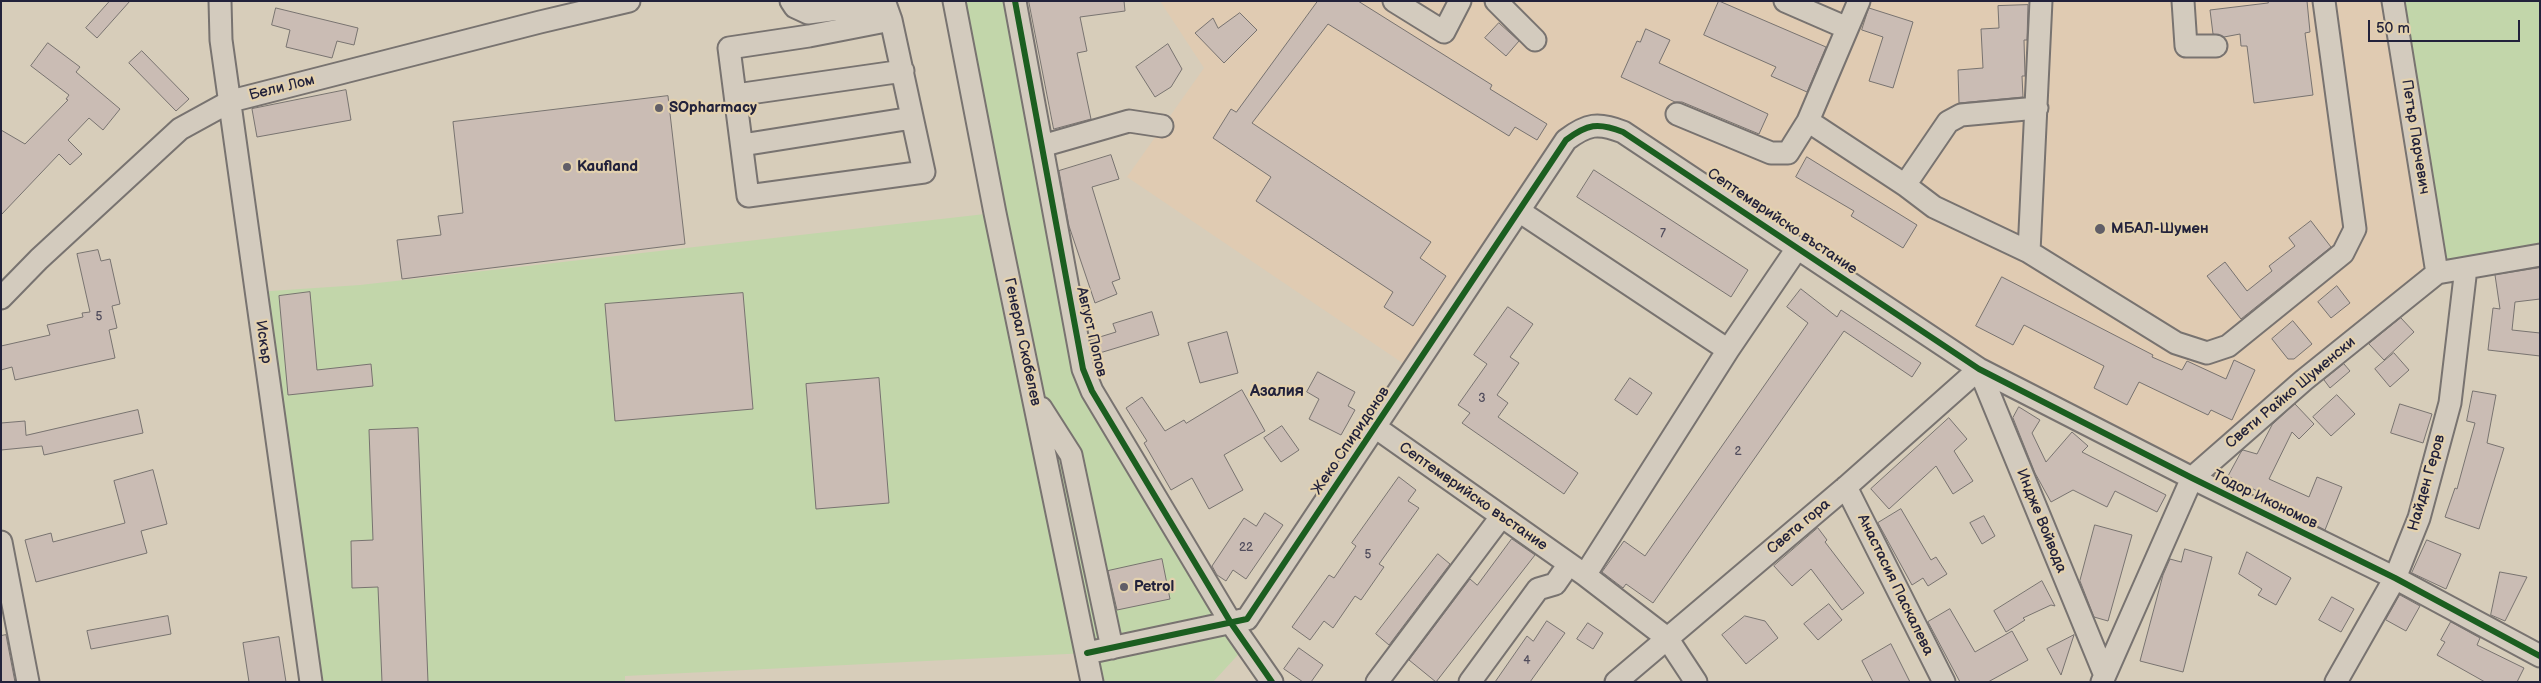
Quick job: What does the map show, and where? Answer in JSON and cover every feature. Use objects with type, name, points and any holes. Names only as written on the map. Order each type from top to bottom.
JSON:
[{"type":"street","name":"Искър","points":[[220,1],[221,40],[311,682]]},
{"type":"street","name":"Бели Лом","points":[[1,298],[39,258],[180,129],[231,101],[629,1]]},
{"type":"street","points":[[791,1],[795,7],[808,13],[877,4],[886,6],[891,20],[903,71],[924,172],[748,196],[729,48],[809,36],[891,20]]},
{"type":"street","name":"Генерал Скобелев","points":[[954,1],[1092,682]]},
{"type":"street","name":"Август Попов","points":[[1015,1],[1086,376],[1092,391],[1231,623],[1272,682]]},
{"type":"street","points":[[1394,1],[1444,32],[1460,1]]},
{"type":"street","points":[[1496,1],[1535,40]]},
{"type":"street","points":[[1785,1],[1847,28]]},
{"type":"street","points":[[1677,114],[1771,153],[1788,153],[1808,122],[1859,1]]},
{"type":"street","points":[[2029,252],[2029,219],[2037,108],[2041,1]]},
{"type":"street","points":[[2183,1],[2186,46],[2216,46]]},
{"type":"street","points":[[1808,122],[1905,185],[1934,207],[2029,252],[2176,343],[2207,353],[2228,346],[2342,254],[2355,229],[2324,1]]},
{"type":"street","name":"Петър Парчевич","points":[[2393,1],[2437,273]]},
{"type":"street","points":[[736,95],[903,71]]},
{"type":"street","points":[[1905,185],[1948,122],[1961,115],[2037,108]]},
{"type":"street","points":[[742,145],[912,118]]},
{"type":"street","points":[[1042,146],[1129,121],[1162,126]]},
{"type":"street","name":"Септемврийско въстание","points":[[1566,140],[1580,130],[1594,125],[1609,126],[1623,132],[1979,369]]},
{"type":"street","name":"Жеко Спиридонов","points":[[1087,653],[1247,619],[1566,140]]},
{"type":"street","points":[[1519,212],[1728,350]]},
{"type":"street","points":[[1470,682],[1538,588],[1554,584],[1577,570],[1798,248]]},
{"type":"street","name":"Свети Райко Шуменски","points":[[2103,678],[2192,478],[2304,380],[2437,273],[2540,255]]},
{"type":"street","name":"Найден Геров","points":[[2336,682],[2395,578],[2419,518],[2450,403],[2466,268]]},
{"type":"street","name":"Тодор Икономов","points":[[1979,369],[2192,478],[2395,578],[2540,656]]},
{"type":"street","name":"Света гора","points":[[1616,682],[1846,487],[1979,369]]},
{"type":"street","name":"Индже Войвода","points":[[1979,369],[2103,678]]},
{"type":"street","points":[[1034,397],[1071,455],[1112,648]]},
{"type":"street","name":"Септемврийско въстание","points":[[1375,427],[1577,570],[1667,638],[1696,682]]},
{"type":"street","name":"Анастасия Паскалева","points":[[1846,487],[1944,682]]},
{"type":"street","points":[[1387,679],[1501,518]]},
{"type":"street","points":[[1,542],[28,682]]},
{"type":"shaded area","name":"МБАЛ-Шумен","points":[[1160,1],[2393,1],[2437,273],[2192,478],[1979,369],[1623,132],[1580,130],[1413,370],[1127,177],[1204,68]]},
{"type":"green space","points":[[954,1],[1015,1],[1083,369],[1247,645],[1213,682],[1092,682],[1087,653],[625,676],[625,682],[311,682],[256,292],[360,285],[994,213]]},
{"type":"green space","points":[[2393,1],[2540,1],[2540,255],[2437,273]]},
{"type":"building","points":[[110,1],[130,1],[97,38],[86,28]]},
{"type":"building","points":[[1029,1],[1124,1],[1125,11],[1080,17],[1087,51],[1077,53],[1091,119],[1054,129]]},
{"type":"building","points":[[1318,1],[1358,1],[1492,85],[1490,89],[1547,124],[1537,140],[1515,127],[1509,136],[1328,24],[1252,123],[1431,242],[1420,258],[1446,276],[1413,326],[1384,307],[1393,292],[1256,201],[1271,177],[1213,138],[1231,109],[1236,112]]},
{"type":"building","points":[[1719,1],[1826,47],[1807,92],[1771,76],[1776,67],[1704,35]]},
{"type":"building","points":[[2268,1],[2307,1],[2310,32],[2305,33],[2313,95],[2254,103],[2247,46],[2241,46],[2240,34],[2224,37],[2213,34],[2210,10],[2268,3]]},
{"type":"building","points":[[2028,5],[2027,40],[2024,40],[2025,76],[2022,76],[2023,97],[1959,103],[1958,70],[1983,68],[1981,29],[1999,28],[1998,6]]},
{"type":"building","points":[[276,8],[358,28],[354,45],[337,41],[332,58],[286,47],[290,30],[272,25]]},
{"type":"building","points":[[1869,8],[1913,22],[1893,88],[1869,81],[1883,37],[1862,30]]},
{"type":"building","points":[[1240,13],[1257,30],[1224,63],[1195,33],[1213,18],[1218,28]]},
{"type":"building","points":[[1499,23],[1519,41],[1506,56],[1485,38]]},
{"type":"building","points":[[1646,29],[1670,40],[1659,63],[1768,114],[1759,134],[1682,102],[1675,102],[1621,77],[1637,41],[1640,42]]},
{"type":"building","points":[[48,43],[80,67],[76,72],[120,109],[103,130],[89,118],[68,140],[82,154],[70,165],[59,154],[1,215],[1,130],[25,144],[68,100],[66,99],[69,95],[31,66]]},
{"type":"building","points":[[1168,44],[1182,69],[1171,87],[1155,97],[1136,67]]},
{"type":"building","points":[[142,51],[189,99],[176,111],[129,63]]},
{"type":"building","points":[[346,90],[351,120],[257,137],[252,109]]},
{"type":"building","name":"Kaufland","points":[[668,96],[685,244],[402,279],[397,240],[441,235],[438,216],[463,213],[453,122]]},
{"type":"building","points":[[1111,155],[1119,179],[1092,187],[1120,279],[1112,282],[1117,294],[1095,303],[1069,226],[1059,171]]},
{"type":"building","points":[[1807,157],[1917,225],[1903,248],[1851,216],[1854,211],[1796,177]]},
{"type":"building","points":[[1594,170],[1748,270],[1731,297],[1577,197]]},
{"type":"building","points":[[2311,221],[2331,247],[2241,319],[2207,276],[2225,262],[2247,291],[2272,271],[2269,266],[2295,246],[2289,238]]},
{"type":"building","points":[[98,250],[101,261],[110,259],[120,304],[112,306],[117,328],[109,330],[115,358],[15,380],[12,367],[1,370],[1,346],[50,335],[47,325],[83,317],[82,313],[90,312],[77,254]]},
{"type":"building","points":[[2540,268],[2540,299],[2515,302],[2512,330],[2540,333],[2540,356],[2488,350],[2493,308],[2500,309],[2495,275]]},
{"type":"building","points":[[2002,277],[2153,355],[2152,357],[2182,370],[2187,361],[2226,379],[2234,360],[2255,370],[2232,420],[2211,410],[2208,415],[2139,382],[2127,405],[2094,388],[2104,366],[2024,325],[2013,345],[1976,326]]},
{"type":"building","points":[[2337,286],[2350,303],[2331,318],[2318,302]]},
{"type":"building","points":[[1801,289],[1837,317],[1841,310],[1921,363],[1912,377],[1844,331],[1653,603],[1626,584],[1623,588],[1602,572],[1624,541],[1645,556],[1808,323],[1787,307]]},
{"type":"building","points":[[310,292],[317,370],[371,364],[373,386],[288,395],[279,296]]},
{"type":"building","points":[[743,293],[753,409],[615,421],[605,304]]},
{"type":"building","points":[[1508,307],[1533,324],[1510,357],[1519,363],[1497,395],[1508,403],[1498,417],[1578,473],[1564,494],[1462,423],[1470,413],[1458,405],[1487,364],[1474,355]]},
{"type":"building","points":[[1152,312],[1159,335],[1093,355],[1090,340],[1116,332],[1113,324]]},
{"type":"building","points":[[2401,318],[2414,332],[2384,360],[2369,344]]},
{"type":"building","points":[[2293,321],[2312,344],[2294,359],[2288,359],[2272,339]]},
{"type":"building","points":[[1227,332],[1238,373],[1200,383],[1188,343]]},
{"type":"building","points":[[2394,353],[2409,370],[2390,387],[2375,369]]},
{"type":"building","points":[[2344,364],[2350,371],[2330,388],[2324,380]]},
{"type":"building","points":[[1318,372],[1355,392],[1348,406],[1355,410],[1341,435],[1309,419],[1319,399],[1307,392]]},
{"type":"building","points":[[879,378],[889,503],[816,509],[806,384]]},
{"type":"building","points":[[1630,378],[1652,393],[1637,415],[1615,400]]},
{"type":"building","points":[[1242,390],[1265,431],[1224,455],[1243,490],[1209,509],[1192,478],[1171,490],[1144,443],[1147,441],[1126,408],[1142,397],[1165,431],[1184,420],[1186,423]]},
{"type":"building","points":[[2473,391],[2496,395],[2487,443],[2504,448],[2479,529],[2445,517],[2455,488],[2457,489],[2475,423],[2467,421]]},
{"type":"building","points":[[2337,395],[2355,414],[2331,436],[2313,417]]},
{"type":"building","points":[[2295,404],[2314,424],[2299,439],[2292,432],[2269,479],[2309,497],[2317,477],[2342,487],[2325,530],[2257,496],[2259,492],[2228,476],[2241,452],[2243,450],[2257,454],[2272,425]]},
{"type":"building","points":[[2400,404],[2432,414],[2423,443],[2391,433]]},
{"type":"building","points":[[2019,407],[2040,420],[2032,433],[2046,462],[2072,432],[2088,446],[2082,452],[2166,495],[2157,512],[2115,491],[2107,507],[2073,490],[2051,502],[2035,473],[2013,418]]},
{"type":"building","points":[[138,410],[143,433],[44,455],[42,446],[1,450],[1,423],[25,421],[26,435]]},
{"type":"building","points":[[1949,418],[1967,439],[1954,451],[1973,481],[1953,494],[1936,466],[1889,509],[1871,489]]},
{"type":"building","points":[[1282,426],[1299,450],[1281,462],[1264,438]]},
{"type":"building","points":[[418,428],[428,682],[382,682],[378,587],[352,588],[351,541],[373,540],[369,430]]},
{"type":"building","points":[[153,470],[167,524],[141,531],[147,553],[36,582],[25,540],[51,533],[53,542],[125,523],[114,481]]},
{"type":"building","points":[[1399,477],[1416,490],[1408,501],[1419,508],[1379,564],[1384,567],[1361,600],[1355,596],[1333,628],[1324,621],[1310,640],[1292,627],[1329,575],[1334,578],[1356,546],[1352,543]]},
{"type":"building","points":[[1901,509],[1931,560],[1936,557],[1947,574],[1928,586],[1923,578],[1912,585],[1878,523]]},
{"type":"building","points":[[1265,513],[1283,525],[1246,579],[1233,570],[1226,581],[1217,575],[1212,566],[1244,518],[1256,526]]},
{"type":"building","points":[[1984,516],[1995,536],[1982,544],[1970,523]]},
{"type":"building","points":[[2095,525],[2132,535],[2108,621],[2094,617],[2080,581]]},
{"type":"building","points":[[1818,528],[1827,540],[1825,542],[1864,593],[1842,610],[1811,569],[1792,586],[1774,566]]},
{"type":"building","points":[[1512,539],[1535,555],[1436,682],[1409,660],[1470,579],[1477,585]]},
{"type":"building","points":[[2427,540],[2461,554],[2446,589],[2412,573]]},
{"type":"building","points":[[2185,549],[2212,557],[2183,672],[2140,661],[2163,575],[2170,559],[2181,562]]},
{"type":"building","points":[[2247,552],[2291,578],[2276,605],[2258,595],[2262,589],[2239,574]]},
{"type":"building","points":[[1438,554],[1450,564],[1389,645],[1376,634]]},
{"type":"building","points":[[1162,559],[1170,599],[1117,610],[1108,571]]},
{"type":"building","points":[[2500,572],[2527,577],[2505,621],[2491,615]]},
{"type":"building","points":[[2042,581],[2055,606],[2051,605],[2023,618],[2025,620],[2006,632],[1994,611]]},
{"type":"building","points":[[2400,595],[2420,606],[2406,631],[2386,620]]},
{"type":"building","points":[[2332,597],[2354,609],[2341,632],[2319,620]]},
{"type":"building","points":[[1829,604],[1842,620],[1818,640],[1804,624]]},
{"type":"building","points":[[1950,609],[1975,652],[2012,631],[2028,660],[1988,682],[1960,682],[1928,622]]},
{"type":"building","points":[[168,616],[171,634],[91,649],[87,631]]},
{"type":"building","points":[[1745,616],[1765,621],[1778,638],[1746,664],[1722,635]]},
{"type":"building","points":[[1547,621],[1565,633],[1530,682],[1495,682],[1527,636],[1533,641]]},
{"type":"building","points":[[2451,622],[2480,638],[2477,645],[2524,668],[2517,682],[2485,682],[2437,655],[2445,642],[2441,640]]},
{"type":"building","points":[[1588,623],[1603,633],[1593,649],[1577,639]]},
{"type":"building","points":[[6,635],[15,682],[1,682],[1,636]]},
{"type":"building","points":[[2074,635],[2061,675],[2047,649]]},
{"type":"building","points":[[279,637],[286,682],[249,682],[243,643]]},
{"type":"building","points":[[1891,644],[1910,682],[1873,682],[1862,661]]},
{"type":"building","points":[[1299,648],[1323,665],[1311,682],[1303,682],[1284,669]]},
{"type":"cycle path","points":[[1015,1],[1083,369],[1092,391],[1231,623],[1272,682]]},
{"type":"cycle path","points":[[1087,653],[1247,619],[1566,140],[1587,128],[1600,126],[1623,132],[1979,369],[2192,478],[2395,578],[2540,656]]},
{"type":"place","name":"SOpharmacy","points":[[659,108]]},
{"type":"place","name":"Kaufland","points":[[567,167]]},
{"type":"place","name":"МБАЛ-Шумен","points":[[2100,229]]},
{"type":"place","name":"Petrol","points":[[1124,587]]},
{"type":"district","name":"Азалия","points":[[1277,392]]}]
